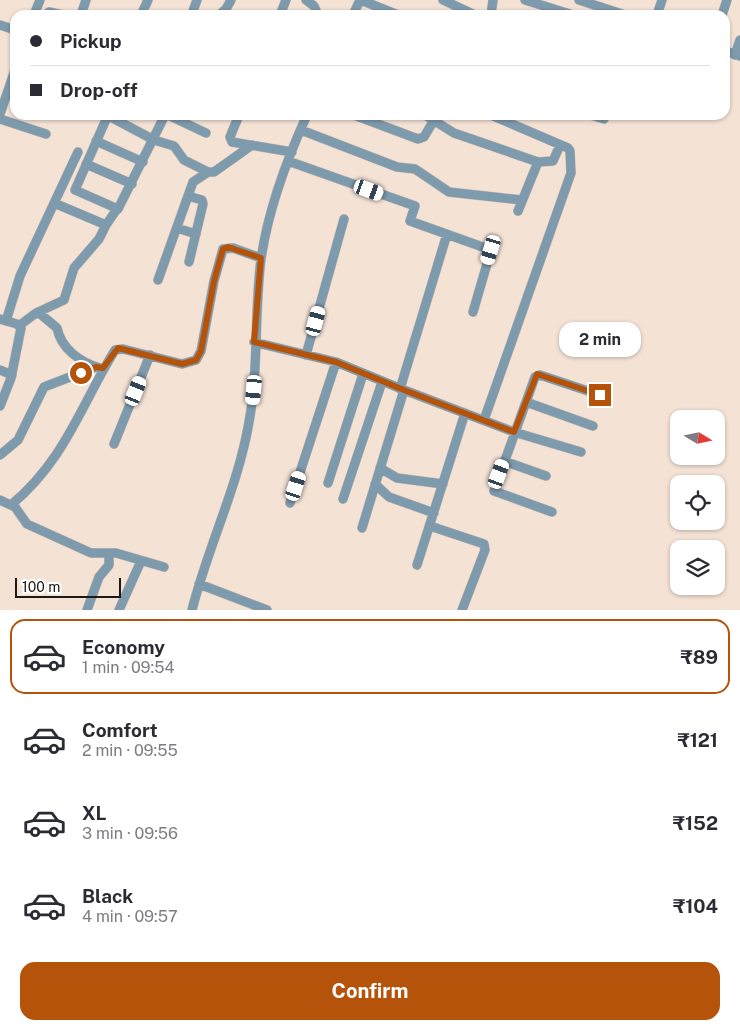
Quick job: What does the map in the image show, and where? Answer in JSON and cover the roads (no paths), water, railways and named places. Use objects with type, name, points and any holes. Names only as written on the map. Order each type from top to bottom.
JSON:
[{"type":"street","points":[[306,0],[314,6],[316,10]]},
{"type":"street","points":[[360,0],[385,10]]},
{"type":"street","points":[[443,0],[464,10]]},
{"type":"street","points":[[524,0],[543,10]]},
{"type":"street","points":[[579,0],[609,10]]},
{"type":"street","points":[[738,56],[740,40]]},
{"type":"street","points":[[0,114],[10,85]]},
{"type":"street","points":[[0,119],[46,134]]},
{"type":"street","points":[[105,120],[74,190],[117,209]]},
{"type":"street","points":[[116,120],[154,140],[175,147],[184,160],[208,172],[214,172],[252,145]]},
{"type":"street","points":[[0,406],[12,375],[20,326],[38,312],[64,300],[74,268],[99,239],[117,209],[121,208],[164,120]]},
{"type":"street","points":[[178,120],[206,133]]},
{"type":"street","points":[[237,120],[230,140],[290,156],[415,206],[410,222],[491,250],[473,312]]},
{"type":"street","points":[[192,610],[241,461],[253,401],[254,342],[261,258],[290,156],[305,120]]},
{"type":"street","points":[[367,120],[418,139],[424,137],[434,120]]},
{"type":"street","points":[[440,120],[454,132],[538,162],[553,162],[560,145]]},
{"type":"street","points":[[484,420],[569,180],[570,151],[502,120]]},
{"type":"street","points":[[300,130],[397,166],[415,169],[449,192],[522,200]]},
{"type":"street","points":[[96,141],[143,162]]},
{"type":"street","points":[[20,326],[3,320],[20,276],[78,152]]},
{"type":"street","points":[[518,211],[538,162]]},
{"type":"street","points":[[86,164],[132,184]]},
{"type":"street","points":[[158,280],[193,182],[208,172]]},
{"type":"street","points":[[188,196],[203,202],[189,262]]},
{"type":"street","points":[[54,203],[106,225]]},
{"type":"street","points":[[306,355],[344,220]]},
{"type":"street","points":[[177,228],[196,234]]},
{"type":"street","points":[[362,528],[447,234]]},
{"type":"street","points":[[11,505],[30,490],[58,456],[100,368],[118,348],[182,364],[196,360],[201,351],[214,281],[223,249],[233,248],[261,258]]},
{"type":"street","points":[[38,312],[57,328],[58,338],[68,351],[100,368]]},
{"type":"street","points":[[254,342],[336,362],[402,390],[514,432],[581,452]]},
{"type":"street","points":[[114,444],[150,355]]},
{"type":"street","points":[[290,503],[336,362]]},
{"type":"street","points":[[0,455],[18,440],[46,385],[100,368]]},
{"type":"street","points":[[0,370],[12,375]]},
{"type":"street","points":[[328,483],[363,374]]},
{"type":"street","points":[[552,512],[494,491],[514,432],[537,374],[600,395]]},
{"type":"street","points":[[344,499],[382,382]]},
{"type":"street","points":[[526,402],[593,426]]},
{"type":"street","points":[[417,565],[465,413]]},
{"type":"street","points":[[504,461],[546,476]]},
{"type":"street","points":[[380,468],[397,478],[443,484]]},
{"type":"street","points":[[375,484],[389,498],[434,513]]},
{"type":"street","points":[[0,500],[11,505],[27,524],[91,553],[109,553],[164,567]]},
{"type":"street","points":[[430,526],[484,544],[485,550],[462,610]]},
{"type":"street","points":[[87,610],[99,577],[109,565],[109,553]]},
{"type":"street","points":[[119,610],[141,561]]},
{"type":"street","points":[[199,584],[267,610]]}]
